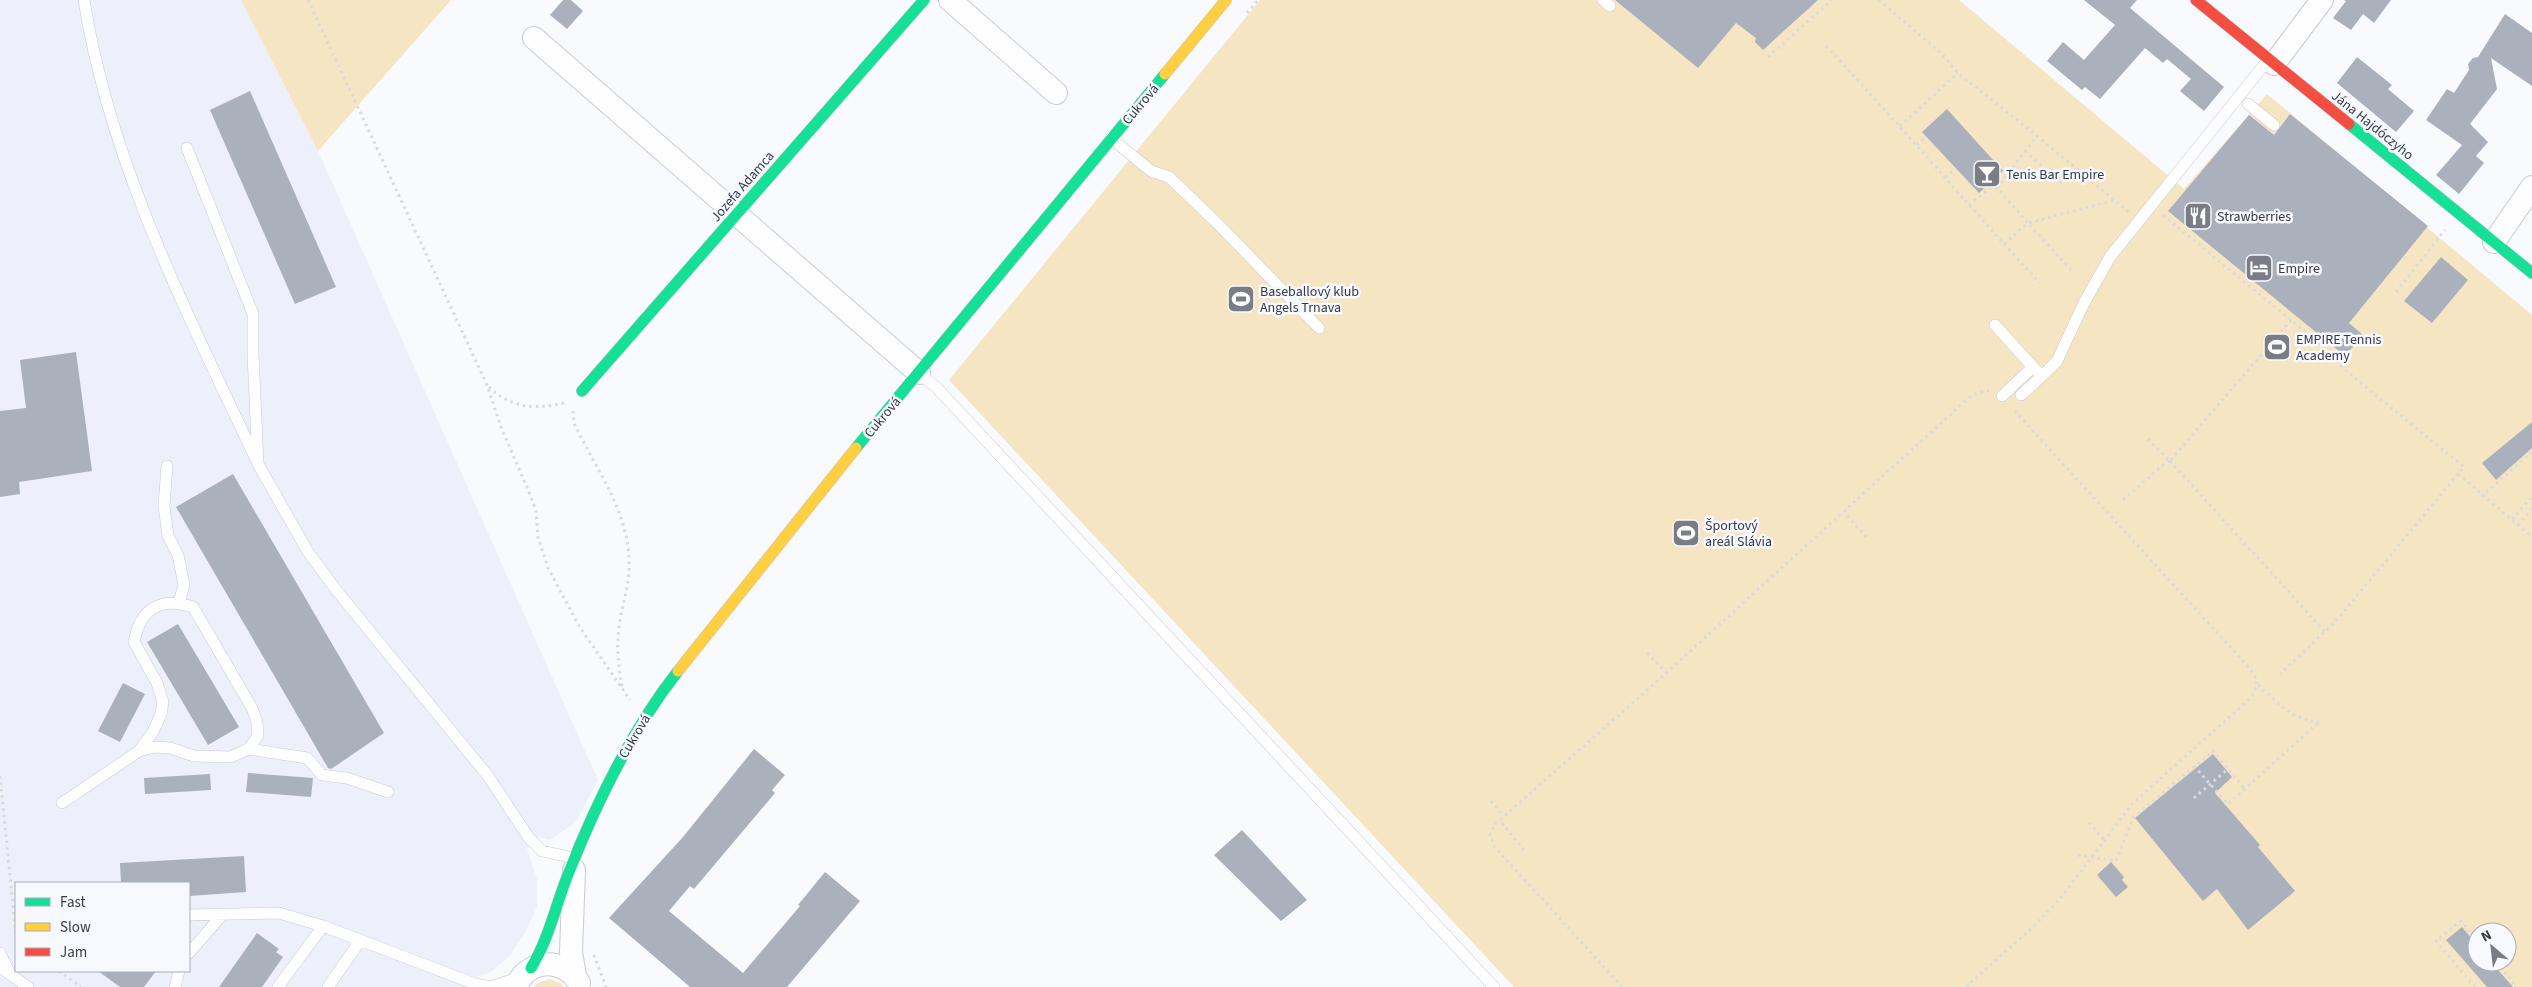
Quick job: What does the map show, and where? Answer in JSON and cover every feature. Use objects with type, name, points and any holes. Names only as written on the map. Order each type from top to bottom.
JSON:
[{"type":"street","name":"Jozefa Adamca","points":[[582,391],[924,0]]},
{"type":"street","points":[[950,0],[1056,92]]},
{"type":"street","name":"Cukrová","points":[[523,977],[543,950],[557,901],[592,814],[644,718],[666,686],[785,534],[1226,0]]},
{"type":"street","name":"Jána Hajdóczyho","points":[[2196,0],[2532,273]]},
{"type":"street","points":[[2271,62],[2322,0]]},
{"type":"street","points":[[534,38],[919,373]]},
{"type":"street","points":[[2494,242],[2532,187]]},
{"type":"street","name":"Cukrová","points":[[575,858],[571,952],[578,982]]},
{"type":"street","points":[[523,977],[550,963],[568,969],[578,982]]},
{"type":"lane","points":[[84,0],[102,92],[128,172],[190,321],[258,464],[308,552],[337,591],[488,776],[529,838],[542,851],[575,858]]},
{"type":"lane","points":[[2021,395],[2057,361],[2084,303],[2110,257],[2271,62]]},
{"type":"lane","points":[[2248,104],[2274,126]]},
{"type":"lane","points":[[1111,138],[1151,171],[1169,177],[1218,224],[1318,328]]},
{"type":"lane","points":[[187,148],[254,314],[254,371],[258,464]]},
{"type":"lane","points":[[1995,326],[2042,376]]},
{"type":"lane","points":[[2002,396],[2032,367]]},
{"type":"lane","points":[[919,373],[940,391],[1494,987]]},
{"type":"lane","points":[[167,466],[164,506],[168,536],[178,555],[184,585],[179,602]]},
{"type":"lane","points":[[62,803],[139,751],[153,732],[161,714],[163,702],[157,683],[134,642],[136,628],[146,614],[160,604],[179,602],[193,607],[252,708],[257,722],[258,736],[248,749],[231,756],[194,756],[170,748],[155,747],[139,751]]},
{"type":"lane","points":[[248,749],[307,758],[322,775],[347,778],[388,792]]},
{"type":"lane","points":[[190,915],[279,913],[323,926],[475,984],[491,987],[523,977]]},
{"type":"lane","points":[[190,952],[223,914]]},
{"type":"lane","points":[[278,987],[323,926]]},
{"type":"lane","points":[[328,987],[360,941]]},
{"type":"lane","points":[[0,953],[5,970],[28,987]]},
{"type":"lane","points":[[175,987],[179,972]]},
{"type":"path","points":[[308,0],[487,385],[501,427],[536,511],[538,536],[548,568],[579,626],[623,691],[644,718]]},
{"type":"path","points":[[1245,15],[1258,0]]},
{"type":"path","points":[[1768,57],[1832,0]]},
{"type":"path","points":[[1879,0],[1942,54],[1958,73],[2140,221]]},
{"type":"path","points":[[1826,46],[2040,283]]},
{"type":"path","points":[[1900,126],[1958,73]]},
{"type":"path","points":[[1997,188],[2037,136]]},
{"type":"path","points":[[1917,145],[1924,139]]},
{"type":"path","points":[[2025,151],[2060,182],[2068,171]]},
{"type":"path","points":[[1945,177],[1954,170]]},
{"type":"path","points":[[1969,205],[1990,187],[1997,188],[2071,270]]},
{"type":"path","points":[[2004,244],[2028,223],[2115,200]]},
{"type":"path","points":[[2161,213],[2291,320],[2336,358],[2339,364],[2464,467],[2325,632],[2280,674]]},
{"type":"path","points":[[2396,292],[2445,230]]},
{"type":"path","points":[[2123,500],[2169,461],[2291,320]]},
{"type":"path","points":[[487,385],[498,395],[526,406],[547,407],[572,402],[582,391]]},
{"type":"path","points":[[1622,987],[1494,846],[1491,840],[1491,830],[1503,816],[1558,771],[1972,395],[1983,390],[1990,390],[2002,396],[2251,670],[2256,676],[2258,685],[2290,714],[2300,720],[2319,722],[2228,804],[2194,766]]},
{"type":"path","points":[[572,402],[574,423],[616,502],[627,542],[629,572],[619,629],[618,655],[623,691]]},
{"type":"path","points":[[2148,439],[2325,632]]},
{"type":"path","points":[[2483,494],[2532,452]]},
{"type":"path","points":[[2458,474],[2532,537]]},
{"type":"path","points":[[2512,520],[2532,497]]},
{"type":"path","points":[[2518,525],[2532,509]]},
{"type":"path","points":[[1847,516],[1868,539]]},
{"type":"path","points":[[1647,653],[1666,672]]},
{"type":"path","points":[[1966,987],[2035,925],[2059,900],[2132,804],[2250,698],[2258,685]]},
{"type":"path","points":[[2078,855],[2116,860],[2133,818],[2213,750],[2245,789]]},
{"type":"path","points":[[2194,798],[2228,769]]},
{"type":"path","points":[[0,776],[15,926]]},
{"type":"path","points":[[1491,801],[1503,816]]},
{"type":"path","points":[[1502,823],[1524,850]]},
{"type":"path","points":[[2089,823],[2104,841]]},
{"type":"path","points":[[2467,929],[2460,921],[2436,942],[2473,986]]},
{"type":"path","points":[[592,947],[606,987]]},
{"type":"path","points":[[60,972],[81,987]]},
{"type":"path","points":[[2504,972],[2517,987]]},
{"type":"shaded area","points":[[0,0],[241,0],[318,151],[598,780],[575,823],[550,840],[538,837],[527,849],[537,879],[537,907],[525,933],[510,955],[491,972],[479,976],[474,987],[0,987]]},
{"type":"shaded area","points":[[241,0],[451,0],[318,151]]},
{"type":"shaded area","name":"Športový areál Slávia","points":[[1260,0],[1959,0],[2184,189],[2267,94],[2532,315],[2532,987],[1514,987],[949,380]]},
{"type":"shaded area","points":[[549,979],[560,983],[564,987],[534,987],[538,983]]},
{"type":"building","points":[[563,0],[571,0],[583,11],[567,29],[550,15]]},
{"type":"building","points":[[1615,0],[1818,0],[1763,50],[1755,42],[1756,38],[1736,23],[1698,68]]},
{"type":"building","points":[[2084,0],[2137,0],[2130,8],[2224,87],[2204,111],[2180,91],[2191,79],[2167,59],[2163,63],[2145,48],[2100,99],[2085,87],[2082,90],[2047,61],[2063,42],[2084,60],[2115,25]]},
{"type":"building","points":[[2344,0],[2391,0],[2374,23],[2363,14],[2351,30],[2333,18],[2346,1]]},
{"type":"building","points":[[2505,14],[2532,33],[2532,86],[2491,58],[2497,89],[2470,124],[2488,142],[2476,156],[2484,163],[2459,194],[2436,175],[2462,145],[2426,120],[2447,89],[2454,93],[2469,70],[2468,64],[2473,58],[2478,57]]},
{"type":"building","points":[[2357,57],[2392,85],[2388,89],[2414,111],[2396,132],[2337,83]]},
{"type":"building","points":[[250,91],[336,287],[295,304],[210,110]]},
{"type":"building","points":[[1947,109],[2003,171],[1979,193],[1922,132]]},
{"type":"building","points":[[2290,114],[2428,226],[2349,323],[2363,335],[2345,356],[2168,211],[2249,115],[2274,135]]},
{"type":"building","points":[[2441,257],[2468,280],[2432,323],[2404,301]]},
{"type":"building","points":[[76,352],[92,471],[19,482],[20,494],[0,497],[0,411],[26,408],[20,360]]},
{"type":"building","points":[[2532,422],[2532,448],[2496,480],[2482,463]]},
{"type":"building","points":[[233,474],[384,733],[331,769],[328,768],[176,507]]},
{"type":"building","points":[[178,624],[239,727],[208,745],[147,642]]},
{"type":"building","points":[[123,683],[145,694],[120,742],[98,731]]},
{"type":"building","points":[[754,749],[785,775],[772,790],[775,793],[694,889],[690,886],[669,911],[743,973],[800,906],[798,905],[825,872],[860,901],[787,987],[690,987],[609,918],[683,837]]},
{"type":"building","points":[[2213,754],[2232,777],[2215,793],[2260,845],[2258,847],[2295,891],[2248,930],[2217,889],[2203,901],[2135,818]]},
{"type":"building","points":[[248,773],[313,778],[311,797],[246,792]]},
{"type":"building","points":[[210,774],[211,790],[145,794],[144,778]]},
{"type":"building","points":[[1242,830],[1307,900],[1281,921],[1214,855]]},
{"type":"building","points":[[244,856],[246,892],[190,896],[190,882],[121,882],[120,863]]},
{"type":"building","points":[[2111,862],[2124,877],[2122,880],[2128,887],[2116,897],[2097,875]]},
{"type":"building","points":[[2462,927],[2467,933],[2467,964],[2446,940]]},
{"type":"building","points":[[257,933],[279,949],[276,952],[283,957],[262,987],[219,987]]},
{"type":"building","points":[[99,972],[155,972],[144,987],[120,987]]},
{"type":"building","points":[[2474,972],[2500,972],[2513,987],[2487,987]]},
{"type":"traffic: fast","points":[[582,391],[924,0]]},
{"type":"traffic: fast","points":[[856,448],[1165,74]]},
{"type":"traffic: fast","points":[[2349,124],[2532,273]]},
{"type":"traffic: fast","points":[[531,968],[548,933],[569,872],[603,793],[630,742],[678,671]]},
{"type":"traffic: slow","points":[[1165,74],[1226,0]]},
{"type":"traffic: slow","points":[[678,671],[856,448]]},
{"type":"traffic: jam","points":[[2196,0],[2349,124]]},
{"type":"place","name":"Tenis Bar Empire","points":[[1987,174]]},
{"type":"place","name":"Strawberries","points":[[2198,216]]},
{"type":"place","name":"Empire","points":[[2259,268]]},
{"type":"place","name":"Baseballový klub Angels Trnava","points":[[1241,299]]},
{"type":"place","name":"EMPIRE Tennis Academy","points":[[2277,347]]},
{"type":"place","name":"Športový areál Slávia","points":[[1686,533]]}]
